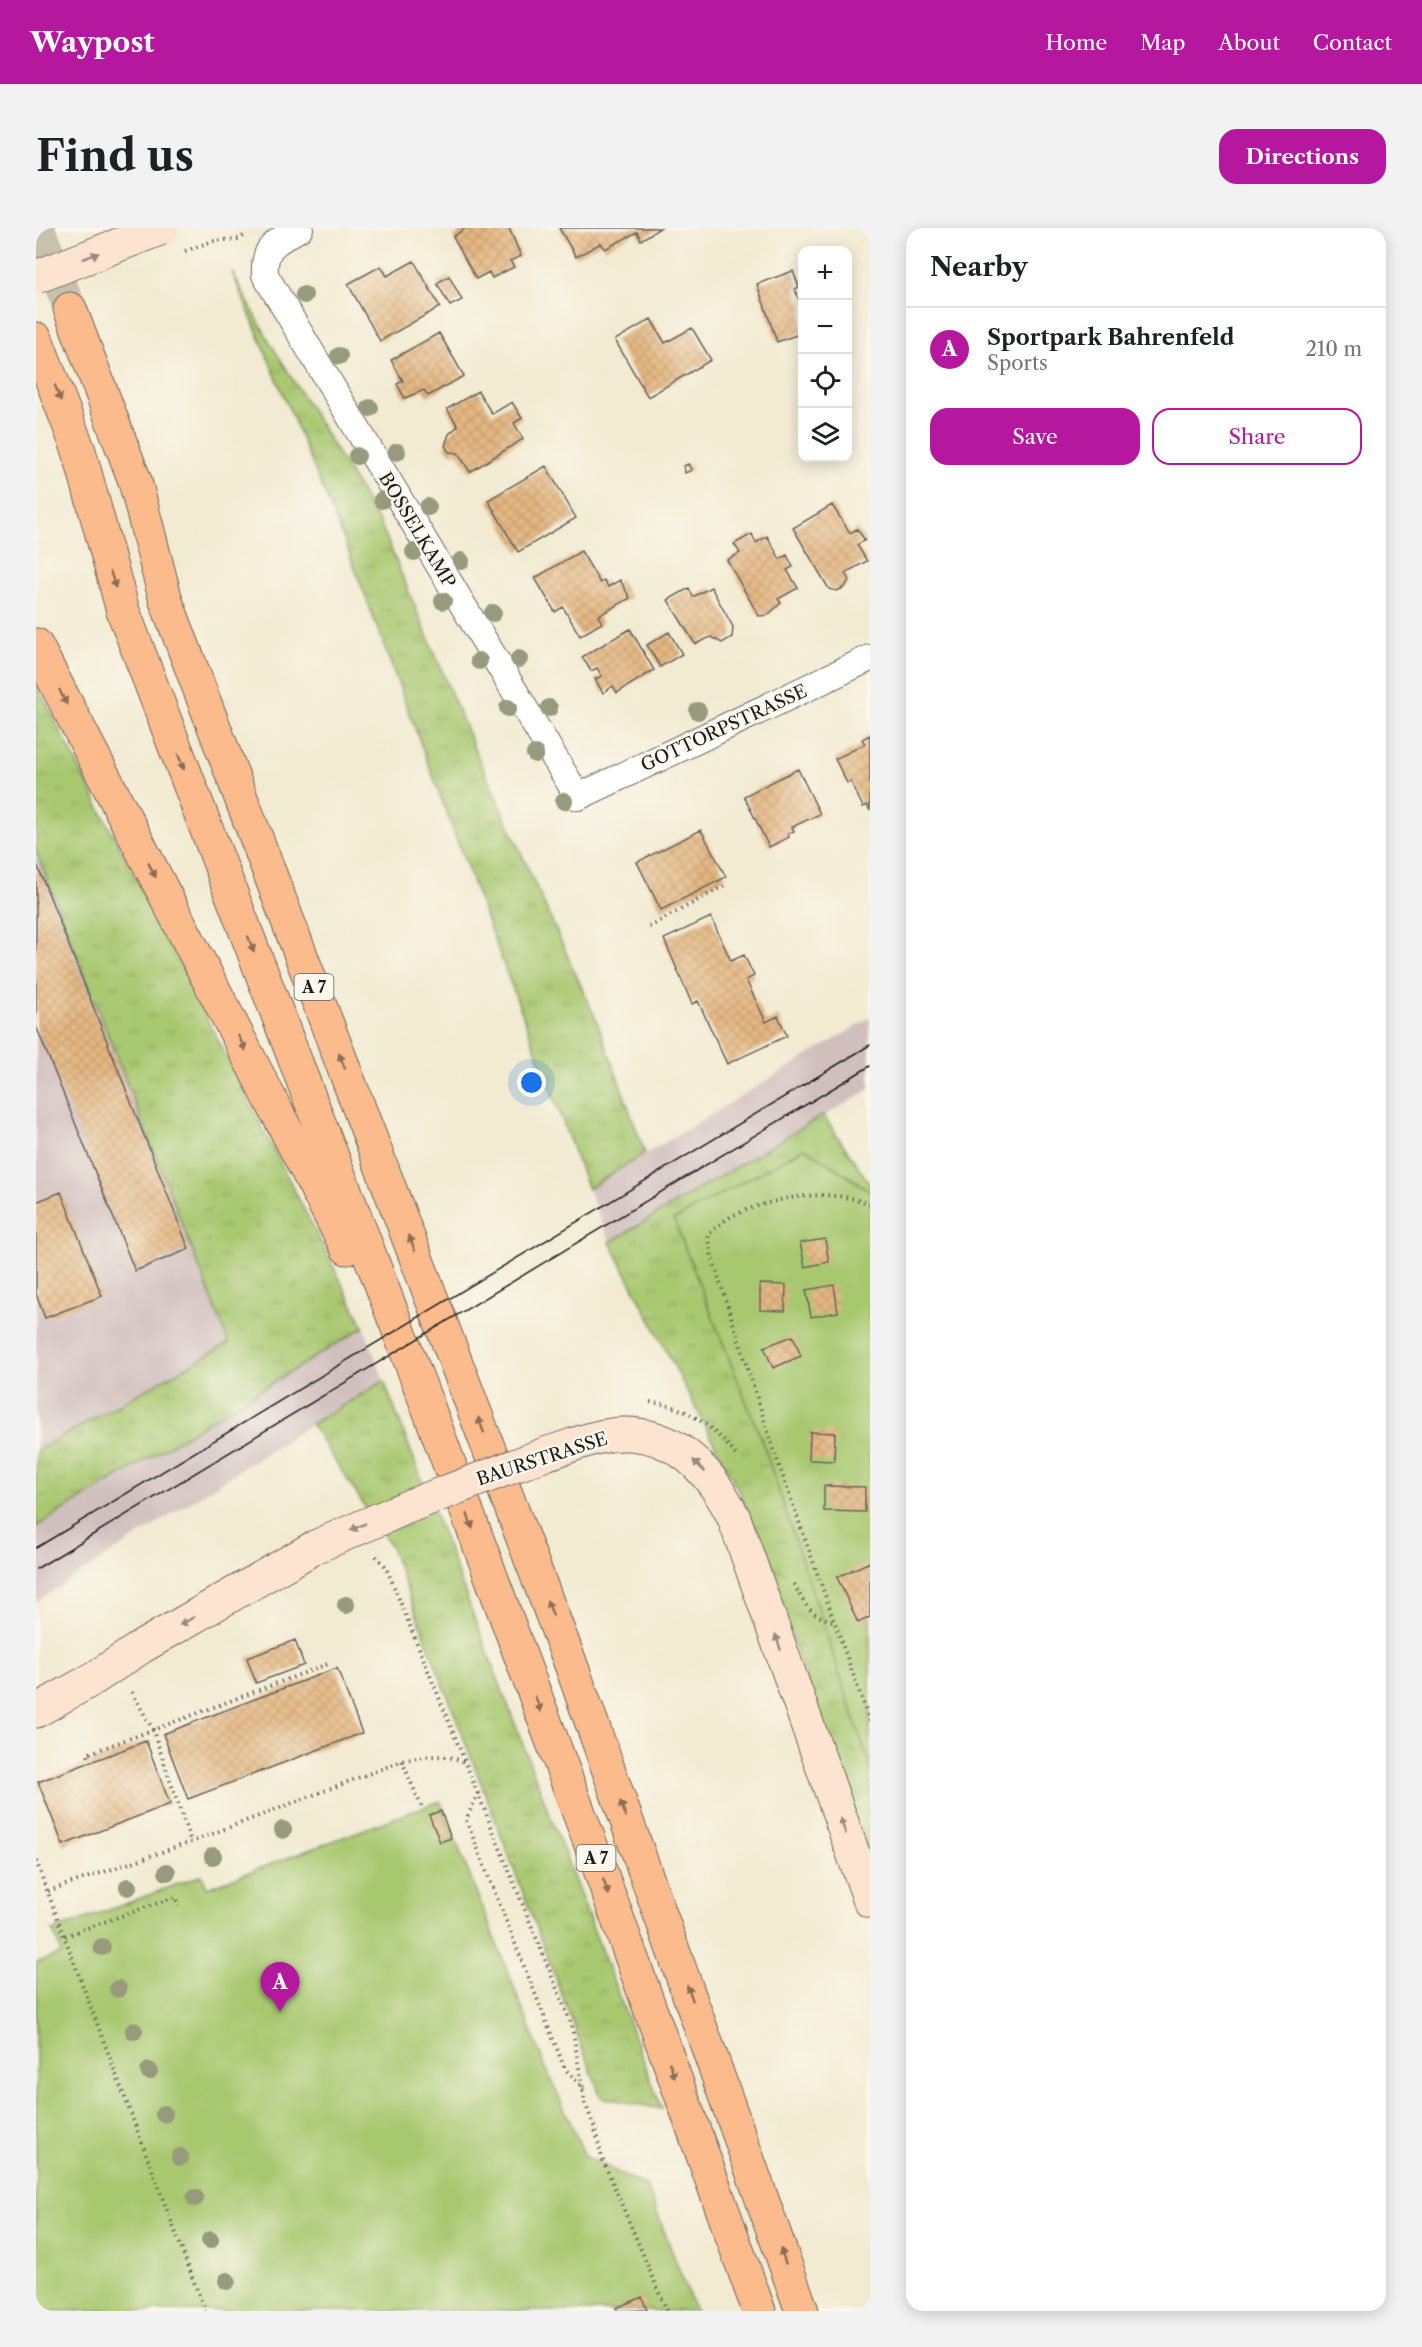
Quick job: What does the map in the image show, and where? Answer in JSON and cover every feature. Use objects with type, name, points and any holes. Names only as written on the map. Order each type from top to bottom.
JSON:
[{"type":"highway","name":"A 7","points":[[70,309],[135,481],[166,601],[570,1662],[802,2311]]},
{"type":"highway","name":"A 7","points":[[36,339],[79,451],[123,611],[428,1407],[595,1856],[759,2311]]},
{"type":"highway","points":[[36,645],[428,1407]]},
{"type":"main road","points":[[36,277],[162,228]]},
{"type":"main road","name":"BAURSTRASSE","points":[[36,1711],[93,1679],[143,1646],[315,1547],[412,1505],[548,1453],[609,1436],[640,1436],[659,1440],[689,1456],[720,1490],[735,1518],[870,1901]]},
{"type":"street","name":"BOSSELKAMP","points":[[300,228],[270,247],[264,261],[265,275],[578,797]]},
{"type":"street","name":"GOTTORPSTRASSE","points":[[578,797],[870,658]]},
{"type":"path","points":[[213,240],[238,239],[249,233]]},
{"type":"path","points":[[649,927],[724,886]]},
{"type":"path","points":[[870,1204],[850,1196],[828,1193],[779,1201],[733,1216],[708,1235],[712,1257],[772,1446],[870,1722]]},
{"type":"path","points":[[368,1553],[378,1557],[385,1566],[479,1792],[572,2026],[585,2090],[585,2103],[596,2129],[602,2158],[667,2311]]},
{"type":"path","points":[[91,1761],[87,1754],[328,1664]]},
{"type":"path","points":[[127,1684],[153,1730],[190,1842]]},
{"type":"path","points":[[48,1891],[190,1842],[402,1761],[431,1755],[448,1755],[466,1762]]},
{"type":"path","points":[[402,1761],[422,1808]]},
{"type":"path","points":[[479,1792],[466,1820],[565,2069],[585,2090]]},
{"type":"path","points":[[36,1861],[205,2311]]},
{"type":"path","points":[[65,1936],[175,1897],[179,1906]]},
{"type":"shaded area","points":[[36,851],[229,1343],[36,1451]]},
{"type":"shaded area","points":[[870,1018],[870,1089],[610,1242],[588,1189]]},
{"type":"shaded area","points":[[364,1327],[384,1381],[311,1424],[36,1602],[36,1527]]},
{"type":"green space","points":[[232,272],[270,342],[381,525],[474,748],[598,1024],[645,1153],[588,1189],[345,542]]},
{"type":"green space","points":[[36,683],[364,1327],[36,1527],[36,1451],[229,1343],[36,851]]},
{"type":"green space","points":[[823,1115],[870,1184],[870,1191],[805,1148],[674,1220],[765,1449],[870,1766],[870,1861],[742,1497],[610,1242]]},
{"type":"green space","points":[[805,1148],[870,1191],[870,1766],[765,1449],[674,1220]]},
{"type":"green space","points":[[384,1381],[662,2109],[601,2097],[390,1545],[311,1424]]},
{"type":"green space","points":[[440,1801],[543,2061],[585,2156],[647,2187],[695,2311],[36,2311],[36,1963],[62,1953],[53,1931],[202,1875],[207,1888]]},
{"type":"building","points":[[466,228],[509,228],[521,256],[510,261],[514,267],[492,278],[489,272],[476,279],[453,237]]},
{"type":"building","points":[[559,228],[660,228],[641,240],[637,232],[605,249],[601,243],[576,257]]},
{"type":"building","points":[[414,261],[440,307],[380,341],[348,284],[381,266],[387,276]]},
{"type":"building","points":[[793,271],[798,284],[795,289],[798,297],[798,334],[777,342],[757,284]]},
{"type":"building","points":[[449,276],[462,300],[450,306],[437,283]]},
{"type":"building","points":[[651,319],[665,343],[692,328],[711,360],[648,397],[615,340]]},
{"type":"building","points":[[439,333],[464,376],[428,396],[424,390],[405,398],[397,384],[403,381],[391,360]]},
{"type":"building","points":[[478,391],[492,414],[512,402],[522,418],[514,423],[523,439],[470,472],[458,453],[449,452],[445,446],[449,434],[458,426],[447,409]]},
{"type":"building","points":[[688,464],[692,470],[685,473],[684,466]]},
{"type":"building","points":[[546,466],[576,518],[518,552],[488,500]]},
{"type":"building","points":[[832,505],[850,533],[857,529],[865,540],[857,545],[867,561],[845,573],[849,580],[845,587],[837,591],[829,589],[793,528]]},
{"type":"building","points":[[752,534],[756,543],[767,536],[780,559],[787,555],[793,567],[787,570],[798,588],[778,599],[781,603],[768,615],[759,616],[727,560],[740,553],[734,544]]},
{"type":"building","points":[[581,551],[600,583],[604,580],[608,587],[620,580],[630,598],[598,616],[602,623],[580,636],[563,607],[555,612],[535,578]]},
{"type":"building","points":[[711,587],[733,627],[732,637],[722,643],[711,637],[695,644],[668,600],[689,588],[693,597]]},
{"type":"building","points":[[630,629],[654,670],[617,693],[613,686],[603,693],[595,679],[602,676],[597,668],[591,671],[582,657]]},
{"type":"building","points":[[669,632],[682,654],[660,667],[647,645]]},
{"type":"building","points":[[870,735],[870,811],[867,805],[863,807],[851,782],[847,783],[835,759],[865,744],[862,739]]},
{"type":"building","points":[[798,769],[820,814],[792,827],[794,831],[788,834],[789,837],[769,847],[744,796]]},
{"type":"building","points":[[701,830],[726,877],[661,910],[637,862]]},
{"type":"building","points":[[36,862],[189,1249],[135,1271],[36,1026]]},
{"type":"building","points":[[711,917],[731,961],[744,955],[754,976],[746,980],[766,1022],[778,1016],[787,1036],[727,1064],[698,1001],[692,1004],[664,939]]},
{"type":"building","points":[[61,1192],[102,1296],[45,1318],[36,1294],[36,1202]]},
{"type":"building","points":[[825,1239],[829,1262],[805,1267],[800,1243]]},
{"type":"building","points":[[760,1284],[786,1285],[785,1311],[760,1310]]},
{"type":"building","points":[[834,1285],[838,1312],[811,1317],[806,1290]]},
{"type":"building","points":[[793,1336],[801,1356],[773,1368],[764,1347]]},
{"type":"building","points":[[810,1432],[835,1433],[834,1461],[809,1460]]},
{"type":"building","points":[[824,1486],[865,1487],[865,1512],[824,1511]]},
{"type":"building","points":[[870,1562],[870,1617],[858,1623],[837,1577]]},
{"type":"building","points":[[295,1640],[304,1665],[256,1683],[247,1658]]},
{"type":"building","points":[[337,1668],[362,1733],[188,1799],[163,1734]]},
{"type":"building","points":[[146,1741],[170,1804],[63,1845],[38,1782]]},
{"type":"building","points":[[441,1811],[451,1838],[440,1842],[429,1815]]},
{"type":"building","points":[[642,2297],[647,2310],[618,2311],[616,2308]]},
{"type":"tunnel","points":[[38,228],[70,309]]},
{"type":"tram line","points":[[36,1548],[870,1045]]},
{"type":"tram line","points":[[36,1569],[870,1066]]},
{"type":"place","name":"Sportpark Bahrenfeld","points":[[280,2012]]}]
